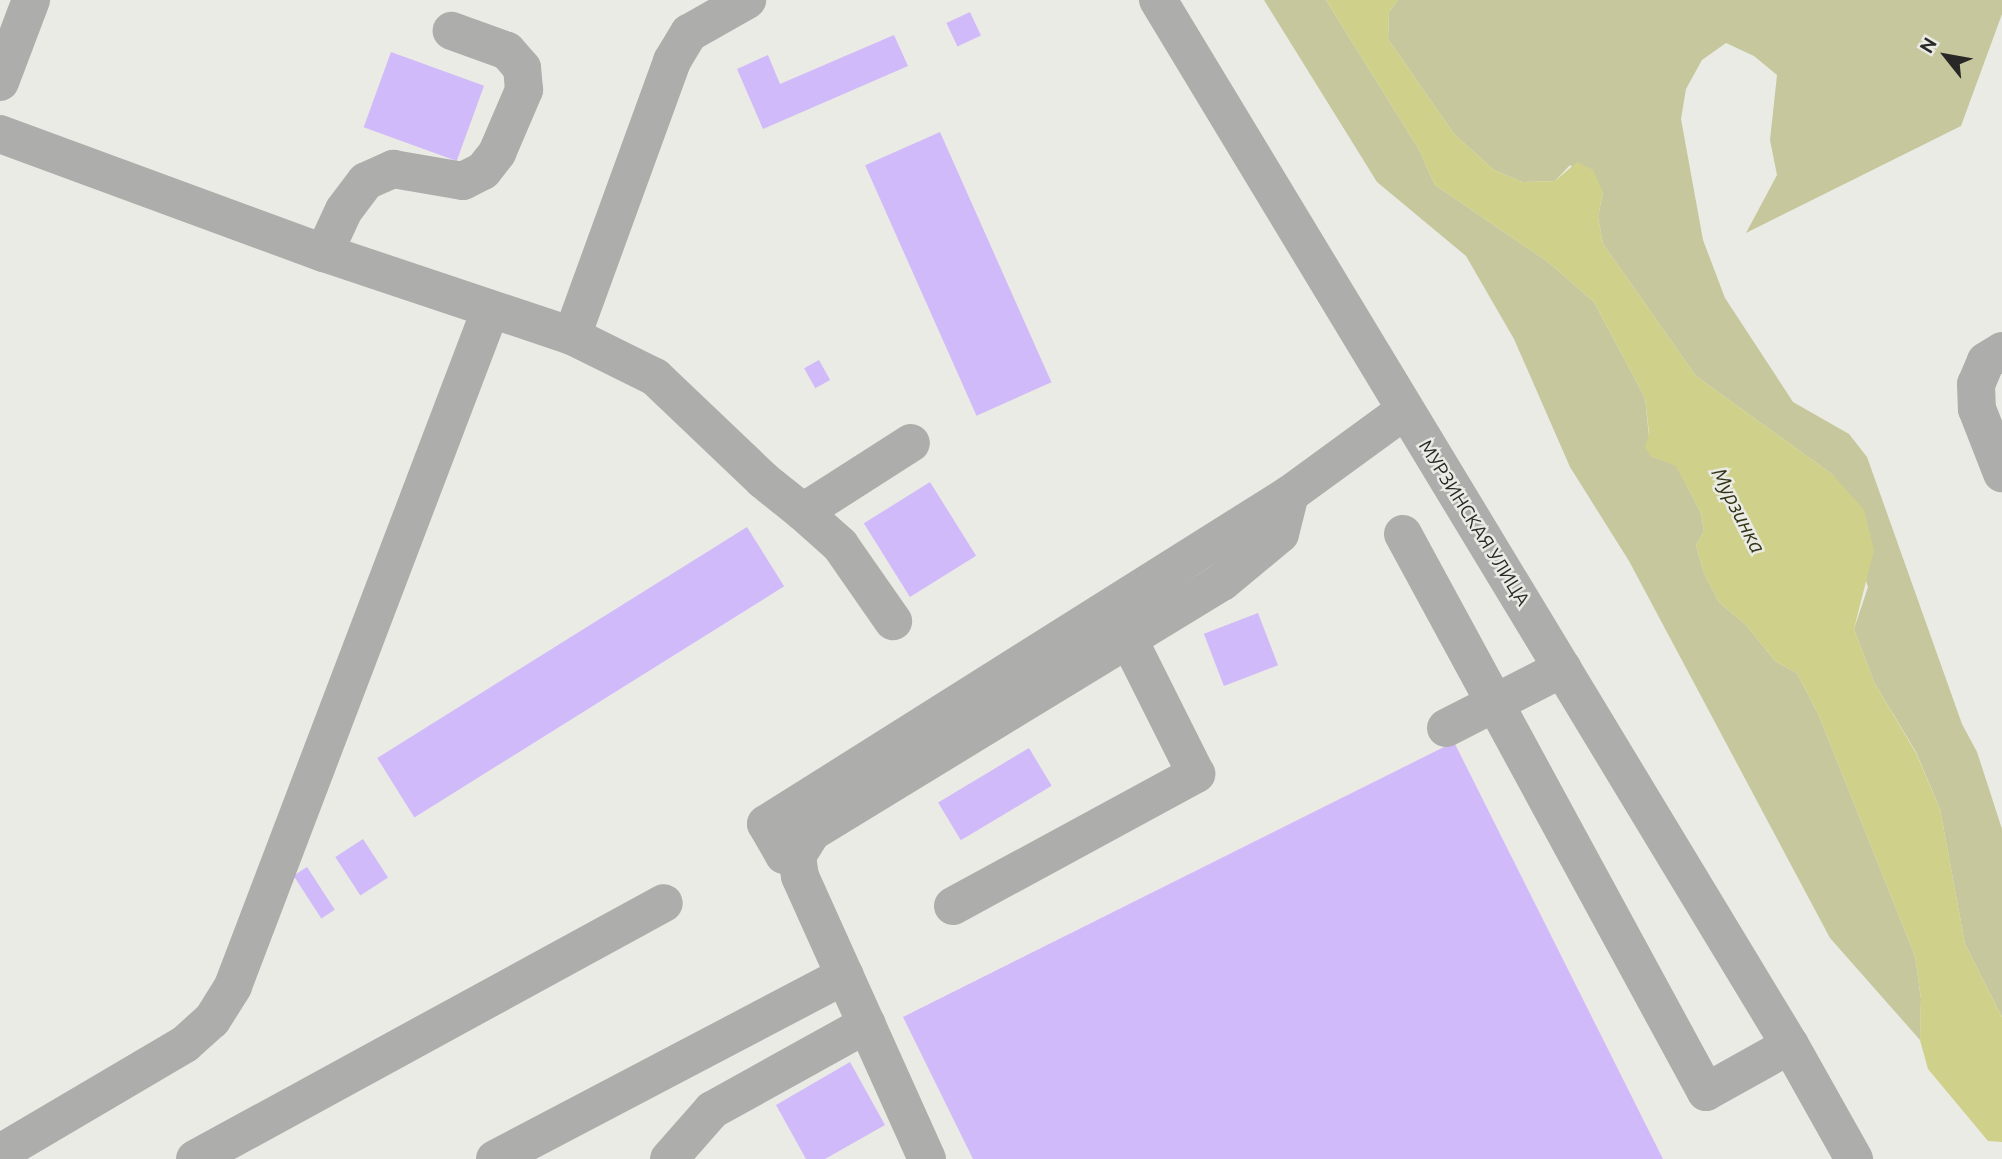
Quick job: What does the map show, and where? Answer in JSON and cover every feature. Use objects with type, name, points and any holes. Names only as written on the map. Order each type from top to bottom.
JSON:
[{"type":"street","points":[[0,82],[31,0]]},
{"type":"street","points":[[572,336],[673,61],[689,33],[747,0]]},
{"type":"street","name":"МУРЗИНСКАЯ УЛИЦА","points":[[1158,0],[1790,1045],[1854,1159]]},
{"type":"street","points":[[324,253],[344,210],[366,181],[393,169],[463,181],[483,171],[497,153],[524,90],[522,68],[507,51],[452,31]]},
{"type":"street","points":[[0,134],[324,253],[490,311],[572,336],[655,377],[763,480],[841,545],[893,621]]},
{"type":"street","points":[[0,1153],[185,1044],[212,1020],[233,986],[490,311]]},
{"type":"street","points":[[2002,351],[1986,360],[1976,384],[1977,409],[2002,473]]},
{"type":"street","points":[[797,856],[783,855],[766,824],[1290,494],[1405,410]]},
{"type":"street","points":[[803,512],[911,443]]},
{"type":"street","points":[[928,1159],[800,876],[797,856],[812,832],[1222,582],[1280,534],[1290,494]]},
{"type":"street","points":[[1403,534],[1706,1092],[1790,1045]]},
{"type":"street","points":[[953,906],[1196,774],[1128,638]]},
{"type":"street","points":[[1446,728],[1563,668]]},
{"type":"street","points":[[194,1159],[664,902]]},
{"type":"street","points":[[495,1159],[845,975]]},
{"type":"street","points":[[668,1159],[712,1110],[867,1024]]},
{"type":"shaded area","points":[[1264,0],[1326,0],[1418,148],[1435,185],[1548,262],[1594,302],[1645,398],[1651,456],[1676,465],[1701,513],[1704,531],[1696,545],[1704,573],[1719,602],[1747,626],[1775,661],[1797,673],[1819,716],[1915,956],[1921,999],[1920,1040],[1830,938],[1629,561],[1570,467],[1514,339],[1466,256],[1377,182]]},
{"type":"shaded area","points":[[1398,0],[2002,0],[2002,14],[1961,126],[1746,233],[1777,175],[1770,140],[1777,75],[1754,56],[1726,43],[1702,60],[1686,89],[1681,119],[1703,240],[1725,298],[1793,402],[1849,434],[1867,457],[1962,724],[1977,752],[2002,829],[2002,1017],[1965,944],[1940,809],[1916,752],[1874,682],[1854,629],[1868,587],[1833,475],[1696,376],[1603,244],[1598,217],[1603,192],[1570,165],[1555,181],[1522,182],[1494,170],[1454,134],[1388,39],[1389,12]]},
{"type":"water","name":"Мурзинка","points":[[1326,0],[1398,0],[1389,12],[1388,39],[1454,134],[1494,170],[1522,182],[1555,181],[1577,162],[1593,170],[1603,192],[1598,217],[1603,244],[1696,376],[1833,475],[1864,510],[1874,550],[1854,629],[1874,682],[1916,753],[1940,809],[1965,944],[2002,1017],[2002,1142],[1988,1141],[1928,1069],[1920,1040],[1921,999],[1915,956],[1819,716],[1797,673],[1775,661],[1747,626],[1719,602],[1704,573],[1696,545],[1704,531],[1701,513],[1676,466],[1651,456],[1645,447],[1649,433],[1645,398],[1594,302],[1548,262],[1435,185],[1418,148]]},
{"type":"building","points":[[970,12],[981,36],[957,47],[946,23]]},
{"type":"building","points":[[894,35],[908,66],[763,129],[737,69],[768,55],[780,84]]},
{"type":"building","points":[[391,52],[484,86],[457,161],[364,127]]},
{"type":"building","points":[[940,132],[1051,382],[977,416],[865,165]]},
{"type":"building","points":[[819,360],[830,380],[815,388],[804,368]]},
{"type":"building","points":[[930,482],[976,556],[910,597],[864,523]]},
{"type":"building","points":[[747,527],[784,586],[414,817],[377,758]]},
{"type":"building","points":[[1258,613],[1278,665],[1224,686],[1204,634]]},
{"type":"building","points":[[1454,742],[1663,1159],[973,1159],[903,1017]]},
{"type":"building","points":[[1029,748],[1052,786],[961,840],[938,803]]},
{"type":"building","points":[[363,839],[388,878],[360,896],[335,857]]},
{"type":"building","points":[[307,867],[335,910],[321,918],[294,876]]},
{"type":"building","points":[[850,1062],[885,1125],[825,1159],[806,1159],[776,1105]]}]
